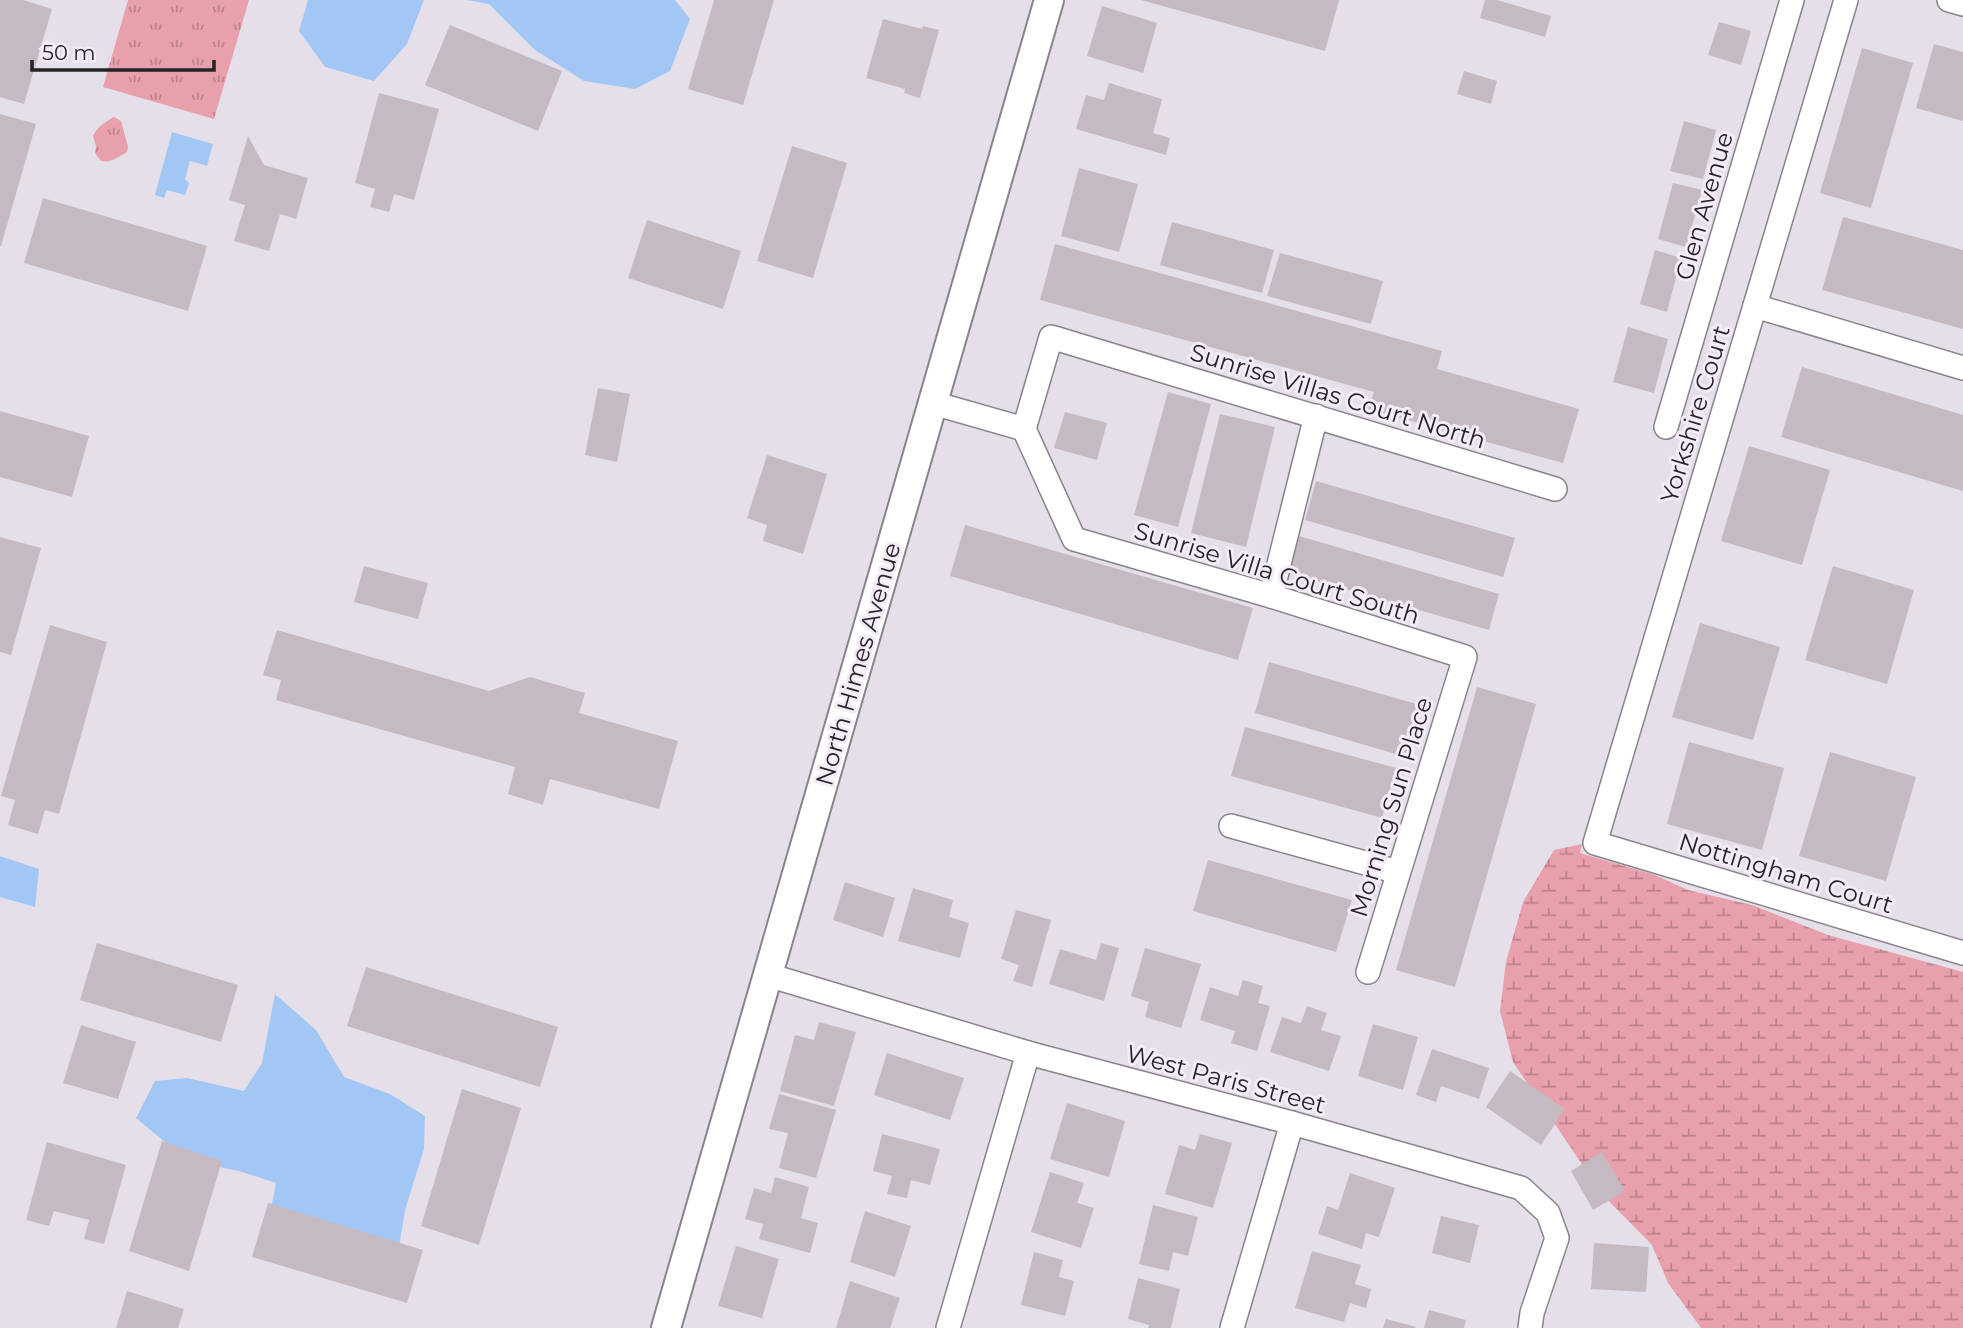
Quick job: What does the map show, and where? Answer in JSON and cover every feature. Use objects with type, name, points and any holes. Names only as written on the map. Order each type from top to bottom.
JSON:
[{"type":"street","name":"North Himes Avenue","points":[[666,1328],[1049,0]]},
{"type":"street","name":"Glen Avenue","points":[[1667,427],[1792,0]]},
{"type":"street","name":"Yorkshire Court","points":[[1595,843],[1846,0]]},
{"type":"street","points":[[1949,0],[1963,4]]},
{"type":"street","points":[[1755,306],[1963,368]]},
{"type":"street","name":"Sunrise Villas Court North","points":[[1024,429],[1051,337],[1555,489]]},
{"type":"street","points":[[933,403],[1024,429]]},
{"type":"street","points":[[1271,596],[1316,416]]},
{"type":"street","name":"Sunrise Villa Court South","points":[[1024,429],[1074,539],[1271,596],[1465,657]]},
{"type":"street","name":"Morning Sun Place","points":[[1368,972],[1465,657]]},
{"type":"street","points":[[1231,826],[1398,872]]},
{"type":"street","name":"Nottingham Court","points":[[1595,843],[1963,953]]},
{"type":"street","name":"West Paris Street","points":[[768,975],[1028,1053],[1292,1123],[1521,1188],[1548,1213],[1557,1238],[1532,1313],[1530,1328]]},
{"type":"street","points":[[948,1328],[1028,1053]]},
{"type":"street","points":[[1232,1328],[1292,1123]]},
{"type":"green space","points":[[128,0],[249,0],[214,119],[103,87]]},
{"type":"green space","points":[[114,117],[121,121],[127,152],[112,160],[101,161],[95,153],[93,136],[102,125]]},
{"type":"green space","points":[[1582,844],[1580,853],[1655,875],[1688,890],[1752,905],[1828,935],[1963,972],[1963,1328],[1701,1328],[1668,1283],[1652,1245],[1602,1194],[1513,1062],[1500,1011],[1506,962],[1523,902],[1554,850]]},
{"type":"water","points":[[308,0],[424,0],[407,44],[374,81],[325,67],[299,31]]},
{"type":"water","points":[[467,0],[675,0],[690,19],[670,71],[635,89],[584,81],[535,50],[489,4]]},
{"type":"water","points":[[172,132],[213,144],[207,166],[190,161],[185,179],[189,183],[185,195],[167,190],[164,198],[155,195]]},
{"type":"water","points":[[0,856],[39,869],[35,907],[0,897]]},
{"type":"water","points":[[275,994],[316,1030],[344,1077],[390,1094],[425,1116],[424,1149],[405,1210],[398,1253],[269,1218],[276,1183],[239,1171],[188,1161],[136,1118],[155,1081],[187,1078],[244,1091],[262,1063]]},
{"type":"building","points":[[0,0],[23,0],[52,9],[24,104],[0,97]]},
{"type":"building","points":[[714,0],[774,0],[743,105],[688,89]]},
{"type":"building","points":[[1141,0],[1339,0],[1325,51]]},
{"type":"building","points":[[1485,0],[1497,0],[1551,16],[1545,37],[1480,18]]},
{"type":"building","points":[[1102,6],[1157,23],[1143,73],[1087,56]]},
{"type":"building","points":[[883,19],[922,29],[923,26],[939,30],[920,98],[904,93],[905,89],[866,78]]},
{"type":"building","points":[[1719,22],[1751,31],[1741,65],[1708,55]]},
{"type":"building","points":[[450,25],[562,71],[538,131],[425,85]]},
{"type":"building","points":[[1934,44],[1963,52],[1963,121],[1916,108]]},
{"type":"building","points":[[1862,48],[1913,63],[1871,208],[1820,193]]},
{"type":"building","points":[[1464,71],[1497,81],[1491,104],[1457,94]]},
{"type":"building","points":[[1109,83],[1162,99],[1153,133],[1170,138],[1166,155],[1076,129],[1086,95],[1104,100]]},
{"type":"building","points":[[379,93],[439,109],[414,200],[394,194],[389,212],[370,207],[375,189],[355,183]]},
{"type":"building","points":[[0,114],[36,124],[1,246],[0,246]]},
{"type":"building","points":[[1684,121],[1716,130],[1703,179],[1670,171]]},
{"type":"building","points":[[248,136],[264,165],[308,178],[296,219],[280,214],[269,251],[234,241],[245,205],[229,200]]},
{"type":"building","points":[[792,146],[847,163],[813,278],[757,261]]},
{"type":"building","points":[[1079,168],[1138,184],[1119,252],[1061,236]]},
{"type":"building","points":[[1673,183],[1702,190],[1686,247],[1658,239]]},
{"type":"building","points":[[43,198],[207,246],[188,311],[24,263]]},
{"type":"building","points":[[1843,217],[1963,250],[1963,329],[1822,290]]},
{"type":"building","points":[[647,220],[741,251],[723,309],[628,278]]},
{"type":"building","points":[[1172,222],[1274,250],[1262,293],[1160,265]]},
{"type":"building","points":[[1055,244],[1442,351],[1437,369],[1579,409],[1563,463],[1368,409],[1374,392],[1040,300]]},
{"type":"building","points":[[1655,250],[1681,258],[1667,312],[1640,304]]},
{"type":"building","points":[[1280,253],[1383,281],[1371,324],[1267,296]]},
{"type":"building","points":[[1628,327],[1668,339],[1654,393],[1613,382]]},
{"type":"building","points":[[1802,367],[1963,415],[1963,491],[1781,437]]},
{"type":"building","points":[[598,388],[630,394],[617,462],[585,455]]},
{"type":"building","points":[[1168,392],[1211,404],[1178,527],[1134,515]]},
{"type":"building","points":[[0,411],[89,436],[72,497],[0,477]]},
{"type":"building","points":[[1065,412],[1107,423],[1097,460],[1054,448]]},
{"type":"building","points":[[1220,414],[1275,427],[1246,547],[1191,533]]},
{"type":"building","points":[[1749,446],[1830,470],[1802,565],[1721,541]]},
{"type":"building","points":[[767,455],[827,474],[803,554],[763,541],[767,525],[747,518]]},
{"type":"building","points":[[1316,481],[1515,538],[1503,577],[1305,520]]},
{"type":"building","points":[[965,525],[1253,608],[1238,660],[950,576]]},
{"type":"building","points":[[1299,536],[1499,594],[1489,630],[1289,573]]},
{"type":"building","points":[[0,537],[41,548],[11,655],[0,652]]},
{"type":"building","points":[[364,566],[428,583],[418,619],[354,602]]},
{"type":"building","points":[[1833,566],[1914,590],[1887,684],[1805,660]]},
{"type":"building","points":[[1700,623],[1780,647],[1753,740],[1672,717]]},
{"type":"building","points":[[50,625],[107,642],[59,814],[45,810],[38,834],[8,825],[15,800],[1,796]]},
{"type":"building","points":[[277,630],[489,691],[530,677],[585,693],[579,713],[678,741],[659,809],[550,779],[543,805],[508,794],[515,767],[276,700],[281,680],[263,675]]},
{"type":"building","points":[[1269,662],[1420,705],[1406,757],[1255,713]]},
{"type":"building","points":[[1477,687],[1536,704],[1455,987],[1396,970]]},
{"type":"building","points":[[1245,727],[1396,768],[1382,818],[1231,776]]},
{"type":"building","points":[[1689,742],[1784,768],[1762,850],[1667,824]]},
{"type":"building","points":[[1830,752],[1916,777],[1886,881],[1799,856]]},
{"type":"building","points":[[1208,860],[1352,900],[1336,952],[1193,911]]},
{"type":"building","points":[[845,882],[895,898],[883,937],[833,920]]},
{"type":"building","points":[[913,888],[953,900],[949,917],[969,923],[960,958],[898,941]]},
{"type":"building","points":[[1016,910],[1051,920],[1032,987],[1013,981],[1019,965],[1001,959]]},
{"type":"building","points":[[97,943],[238,985],[221,1042],[80,1000]]},
{"type":"building","points":[[1101,943],[1119,948],[1104,1001],[1049,984],[1060,949],[1096,960]]},
{"type":"building","points":[[1145,948],[1201,964],[1181,1028],[1145,1017],[1149,1002],[1131,996]]},
{"type":"building","points":[[366,967],[558,1027],[540,1087],[347,1026]]},
{"type":"building","points":[[1243,980],[1263,986],[1258,1003],[1270,1006],[1257,1051],[1231,1043],[1235,1031],[1200,1020],[1210,987],[1238,996]]},
{"type":"building","points":[[1307,1006],[1327,1013],[1321,1030],[1341,1036],[1329,1071],[1270,1052],[1282,1017],[1301,1023]]},
{"type":"building","points":[[819,1022],[856,1032],[834,1106],[780,1091],[795,1035],[814,1040]]},
{"type":"building","points":[[1373,1024],[1418,1037],[1403,1090],[1358,1076]]},
{"type":"building","points":[[81,1025],[136,1042],[118,1099],[63,1083]]},
{"type":"building","points":[[1432,1049],[1489,1068],[1479,1099],[1441,1086],[1436,1102],[1416,1095]]},
{"type":"building","points":[[887,1053],[964,1078],[950,1120],[874,1095]]},
{"type":"building","points":[[1510,1071],[1565,1109],[1541,1145],[1486,1107]]},
{"type":"building","points":[[462,1089],[521,1108],[479,1245],[421,1226]]},
{"type":"building","points":[[779,1094],[836,1110],[816,1178],[779,1168],[788,1133],[769,1129]]},
{"type":"building","points":[[1067,1103],[1125,1121],[1109,1177],[1050,1159]]},
{"type":"building","points":[[882,1134],[940,1149],[930,1185],[911,1180],[907,1198],[887,1194],[892,1176],[873,1171]]},
{"type":"building","points":[[1200,1134],[1232,1143],[1213,1208],[1165,1194],[1179,1145],[1195,1150]]},
{"type":"building","points":[[162,1141],[222,1161],[189,1271],[129,1251]]},
{"type":"building","points":[[47,1142],[126,1165],[104,1244],[84,1239],[89,1220],[54,1211],[49,1226],[26,1220]]},
{"type":"building","points":[[1602,1152],[1625,1191],[1593,1210],[1571,1171]]},
{"type":"building","points":[[1050,1172],[1084,1183],[1077,1203],[1094,1208],[1081,1248],[1031,1232]]},
{"type":"building","points":[[1350,1173],[1395,1188],[1379,1237],[1366,1233],[1362,1249],[1318,1234],[1327,1206],[1338,1210]]},
{"type":"building","points":[[775,1177],[809,1187],[801,1218],[818,1223],[810,1253],[759,1239],[763,1224],[745,1219],[754,1188],[771,1193]]},
{"type":"building","points":[[268,1203],[423,1250],[407,1303],[252,1257]]},
{"type":"building","points":[[1153,1205],[1198,1217],[1188,1256],[1173,1252],[1169,1271],[1139,1264]]},
{"type":"building","points":[[865,1211],[911,1226],[895,1277],[850,1262]]},
{"type":"building","points":[[1441,1216],[1479,1225],[1470,1263],[1432,1253]]},
{"type":"building","points":[[1594,1243],[1649,1247],[1646,1292],[1591,1289]]},
{"type":"building","points":[[736,1246],[779,1259],[762,1318],[718,1306]]},
{"type":"building","points":[[1312,1251],[1361,1265],[1355,1284],[1371,1289],[1366,1308],[1350,1303],[1344,1322],[1295,1308]]},
{"type":"building","points":[[1034,1252],[1063,1260],[1059,1277],[1074,1281],[1065,1316],[1021,1305]]},
{"type":"building","points":[[1138,1278],[1180,1289],[1171,1328],[1148,1328],[1149,1325],[1128,1319]]},
{"type":"building","points":[[850,1281],[900,1298],[890,1328],[836,1328]]},
{"type":"building","points":[[127,1291],[184,1309],[178,1328],[116,1328]]},
{"type":"building","points":[[1429,1310],[1466,1320],[1464,1328],[1424,1328]]},
{"type":"building","points":[[1386,1319],[1416,1327],[1383,1328]]}]
